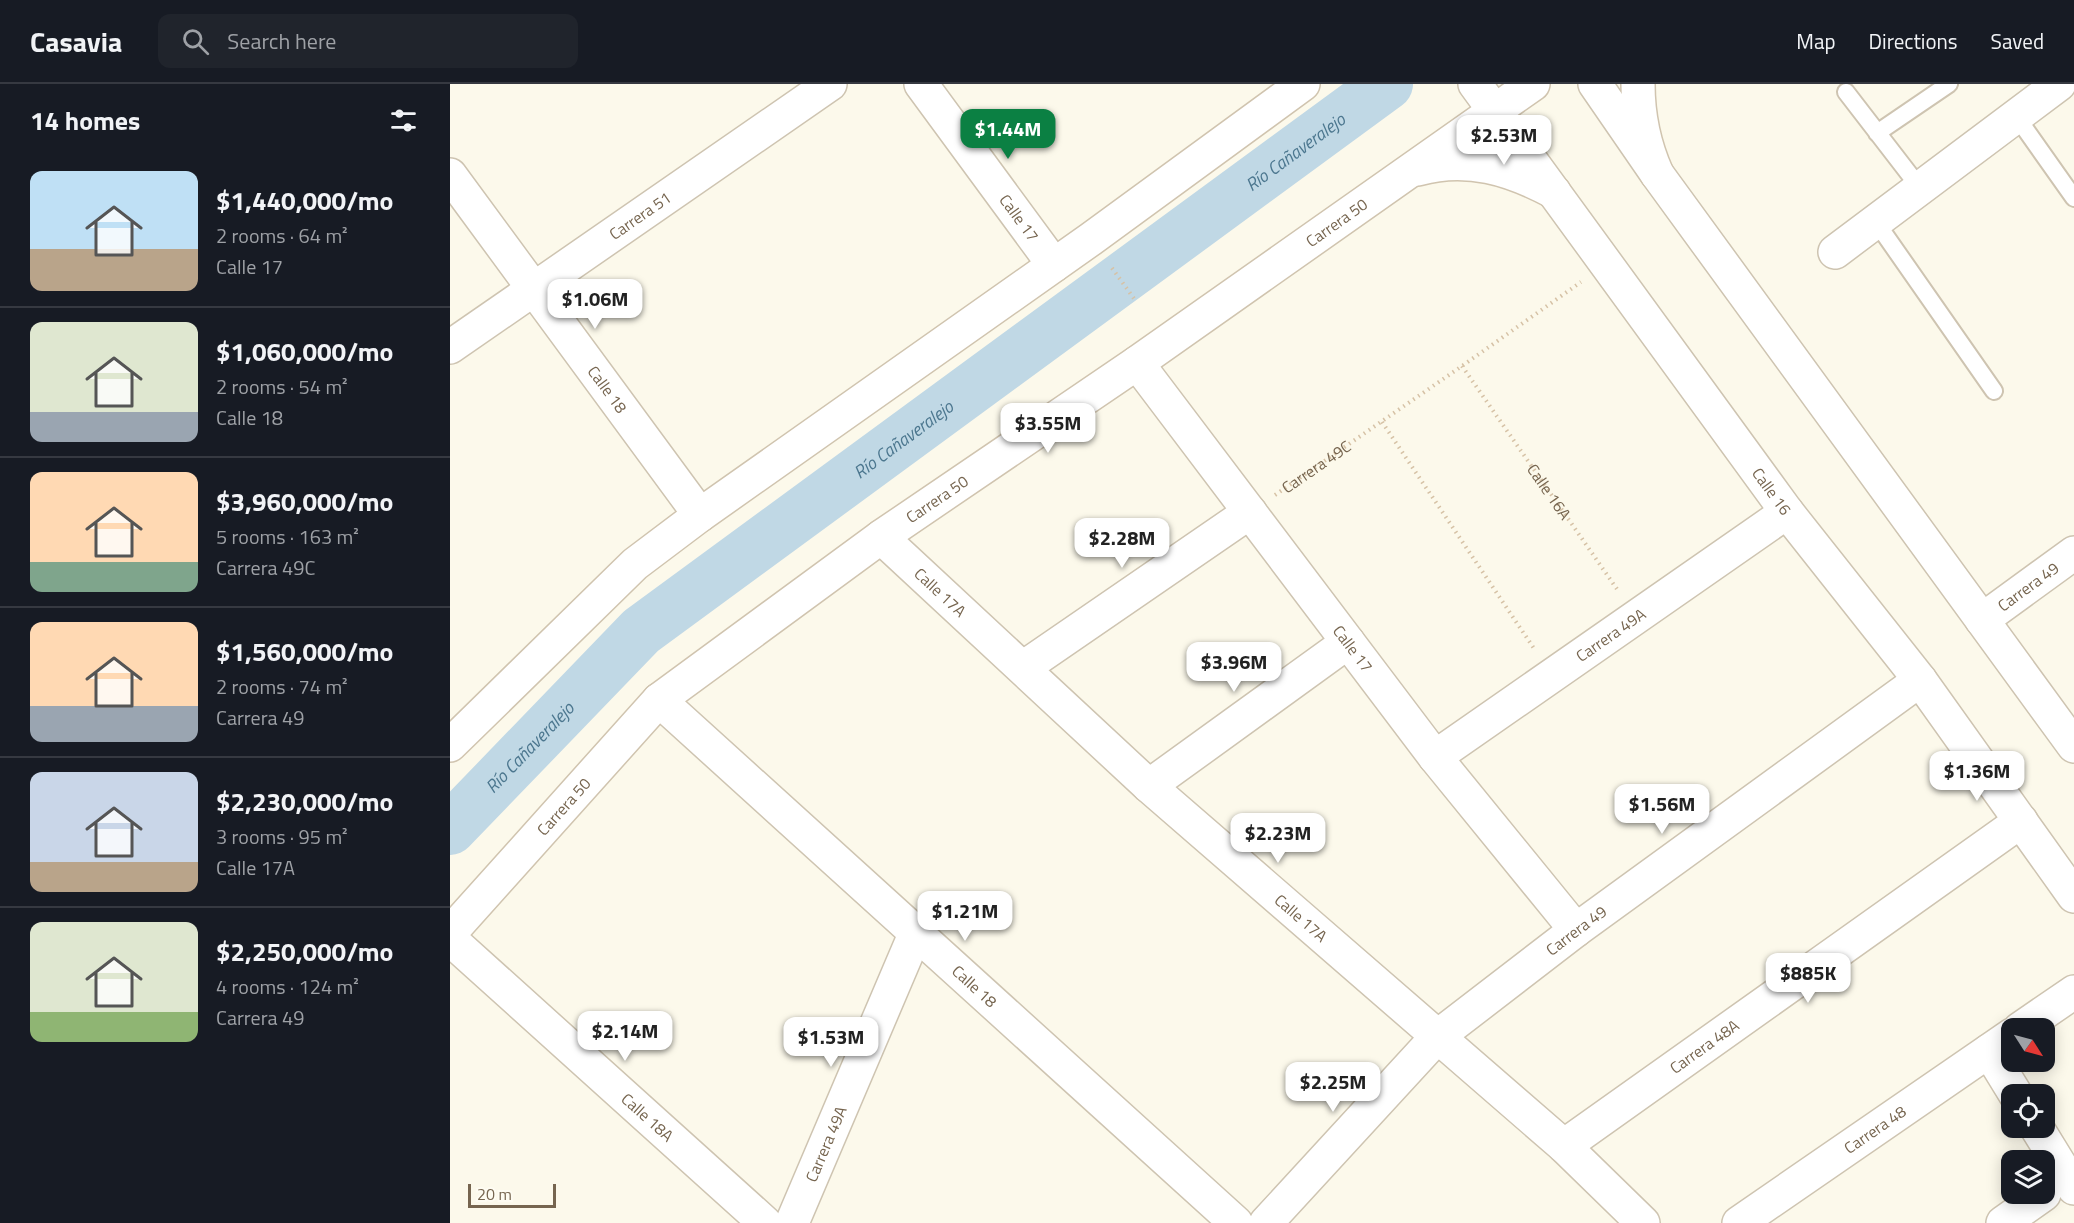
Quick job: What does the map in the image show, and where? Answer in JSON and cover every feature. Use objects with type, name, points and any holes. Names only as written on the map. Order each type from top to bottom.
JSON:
[{"type":"street","name":"Carrera 51","points":[[450,347],[830,84]]},
{"type":"street","name":"Calle 17","points":[[921,84],[1054,266]]},
{"type":"street","points":[[450,745],[635,564],[700,515],[1054,266],[1303,84]]},
{"type":"street","name":"Carrera 50","points":[[450,933],[659,700],[881,537],[1137,363],[1410,171],[1483,94],[1533,84]]},
{"type":"street","points":[[1595,84],[1657,174],[2074,746]]},
{"type":"street","points":[[1638,84],[1642,131],[1657,174]]},
{"type":"street","points":[[1835,252],[2059,84]]},
{"type":"street","name":"Calle 16","points":[[1483,94],[1787,512],[1920,680],[2074,896]]},
{"type":"street","points":[[1410,171],[1450,163],[1477,164],[1517,174],[1554,192]]},
{"type":"street","name":"Calle 18","points":[[450,175],[700,515]]},
{"type":"street","name":"Calle 17","points":[[1137,363],[1435,757],[1576,930]]},
{"type":"street","points":[[1023,668],[1250,512]]},
{"type":"street","name":"Carrera 49A","points":[[1435,757],[1787,512]]},
{"type":"street","name":"Calle 17A","points":[[881,537],[1149,786],[1564,1146],[1643,1223]]},
{"type":"street","name":"Carrera 49","points":[[1982,620],[2074,553]]},
{"type":"street","points":[[1149,786],[1348,642]]},
{"type":"street","name":"Carrera 49","points":[[1266,1223],[1437,1036],[1576,930],[1920,680]]},
{"type":"street","name":"Calle 18","points":[[659,700],[1236,1223]]},
{"type":"street","name":"Carrera 48A","points":[[1564,1146],[2021,821]]},
{"type":"street","name":"Carrera 49A","points":[[792,1223],[916,932]]},
{"type":"street","name":"Calle 18A","points":[[450,939],[765,1223]]},
{"type":"street","points":[[2036,1018],[2074,992]]},
{"type":"street","points":[[2000,1043],[2013,1084]]},
{"type":"street","name":"Carrera 48","points":[[1739,1223],[2000,1043]]},
{"type":"street","points":[[2003,1223],[2057,1188],[2040,1138]]},
{"type":"lane","points":[[1918,84],[1928,99]]},
{"type":"lane","points":[[1877,133],[1949,84]]},
{"type":"lane","points":[[1846,92],[1920,188]]},
{"type":"lane","points":[[2016,116],[2074,198]]},
{"type":"lane","points":[[1876,222],[1994,391]]},
{"type":"path","name":"Carrera 49C","points":[[1250,512],[1606,264]]},
{"type":"path","points":[[1112,268],[1135,300]]},
{"type":"path","name":"Calle 16A","points":[[1462,366],[1636,617]]},
{"type":"path","points":[[1382,422],[1552,676]]},
{"type":"waterway","name":"Río Cañaveralejo","points":[[450,829],[641,631],[1387,84]]}]
